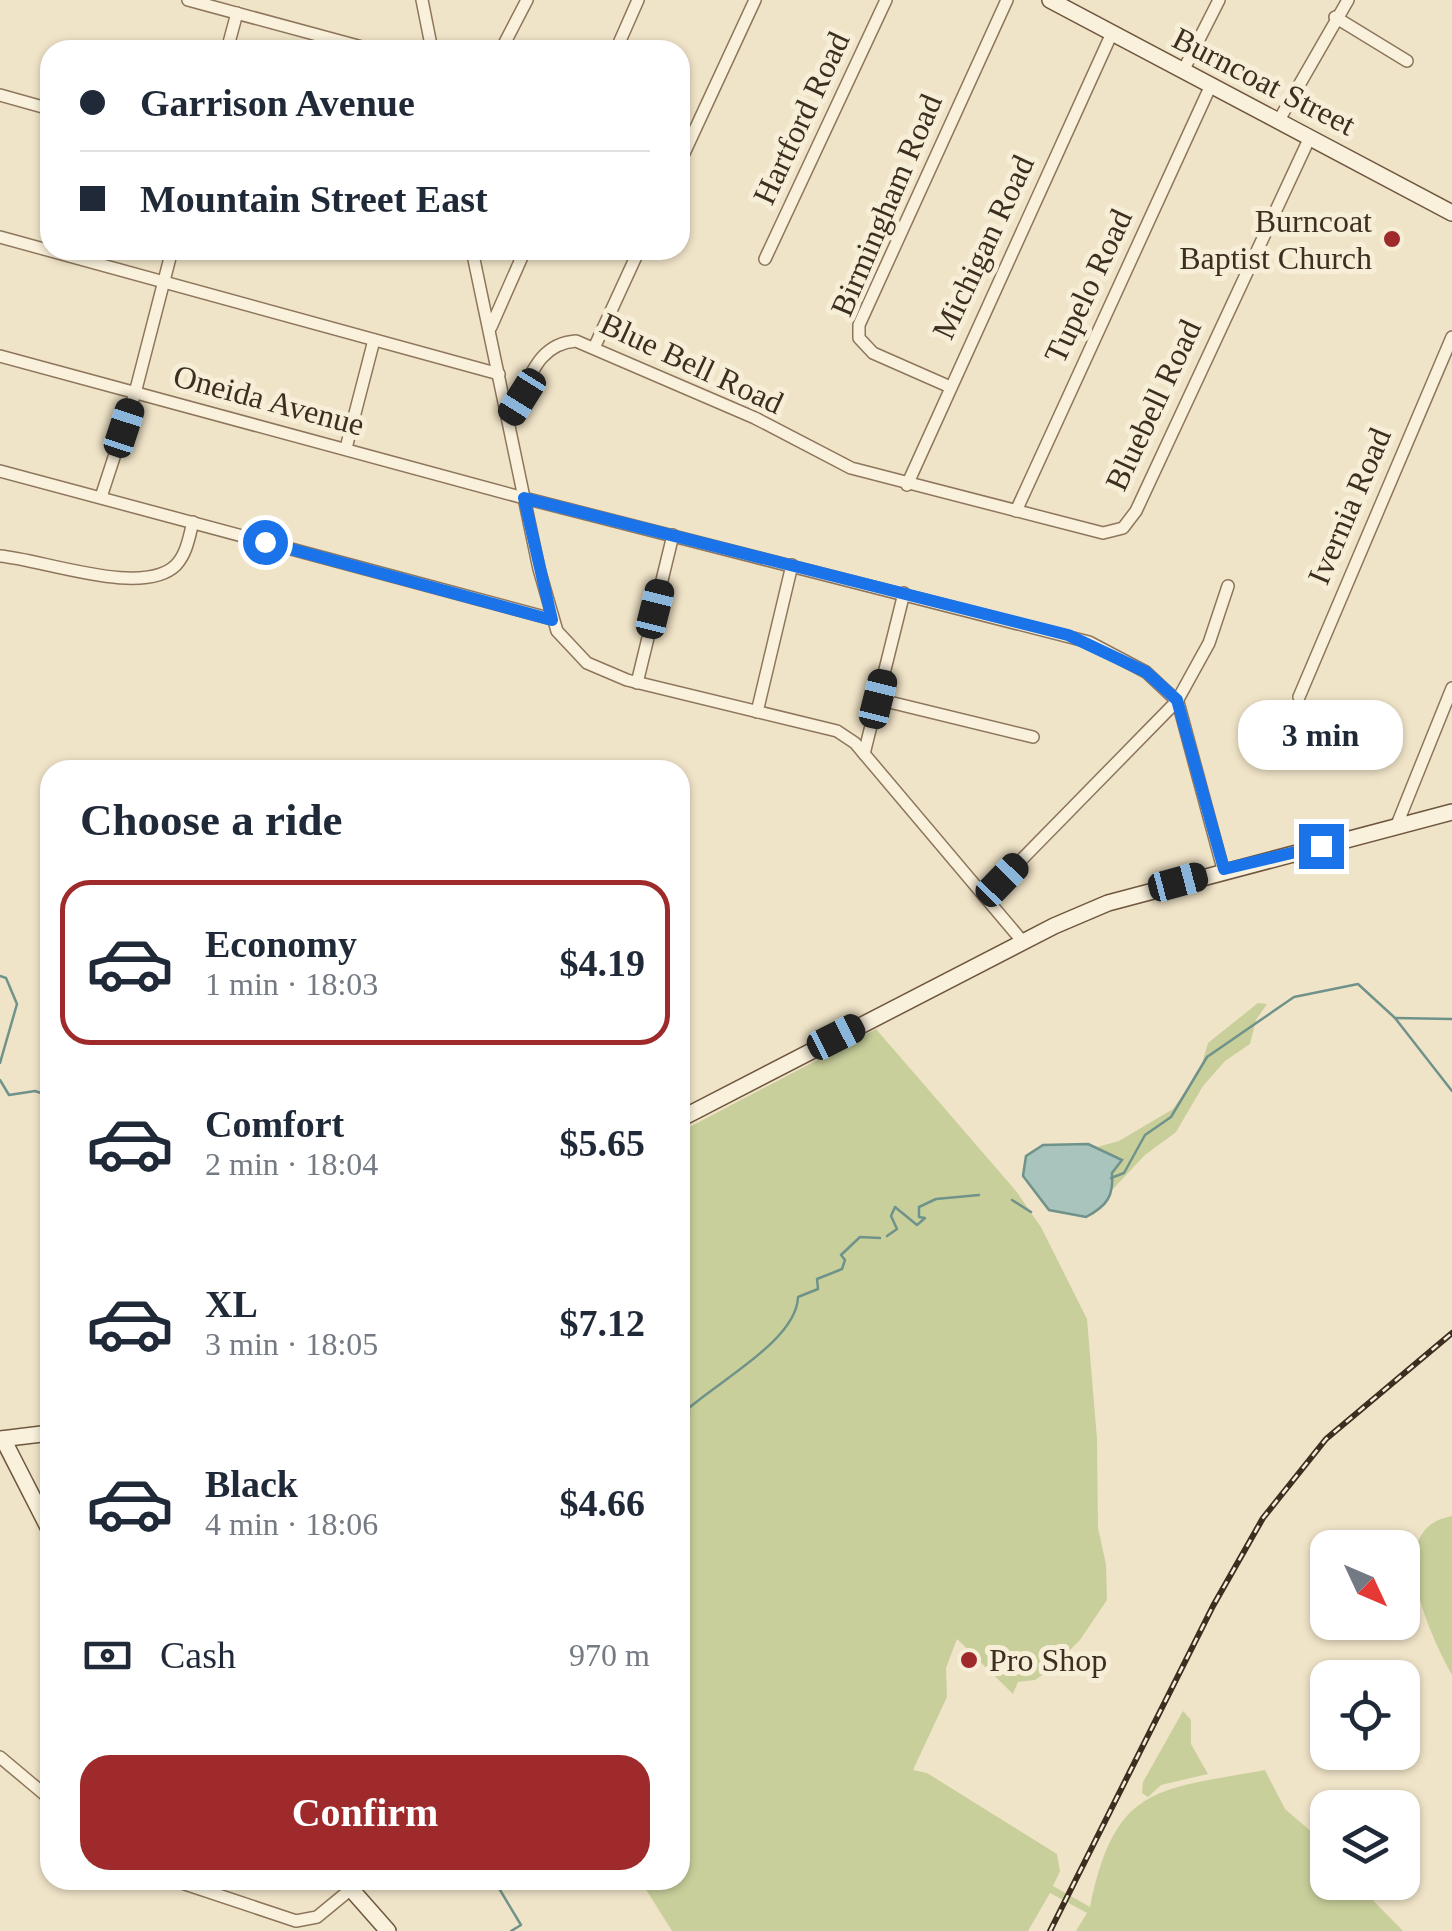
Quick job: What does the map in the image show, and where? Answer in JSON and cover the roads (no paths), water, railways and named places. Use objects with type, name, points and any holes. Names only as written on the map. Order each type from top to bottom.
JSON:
[{"type":"main road","name":"Burncoat Street","points":[[1050,0],[1452,213]]},
{"type":"main road","points":[[690,1114],[1023,942],[1108,903],[1224,869],[1452,812]]},
{"type":"main road","points":[[40,1434],[1,1439],[40,1512]]},
{"type":"main road","points":[[352,1890],[388,1931]]},
{"type":"street","points":[[188,0],[336,40]]},
{"type":"street","points":[[422,0],[430,40]]},
{"type":"street","points":[[506,40],[527,0]]},
{"type":"street","points":[[620,40],[638,0]]},
{"type":"street","points":[[690,140],[755,0]]},
{"type":"street","name":"Hartford Road","points":[[765,260],[886,0]]},
{"type":"street","name":"Birmingham Road","points":[[948,386],[870,350],[858,338],[859,325],[1006,0]]},
{"type":"street","points":[[1183,71],[1219,0]]},
{"type":"street","points":[[1279,120],[1334,17],[1348,0]]},
{"type":"street","points":[[230,40],[237,13]]},
{"type":"street","points":[[1334,17],[1408,61]]},
{"type":"street","name":"Michigan Road","points":[[907,486],[948,386],[1112,33]]},
{"type":"street","name":"Tupelo Road","points":[[1016,511],[1211,85]]},
{"type":"street","points":[[0,96],[40,106]]},
{"type":"street","name":"Bluebell Road","points":[[829,458],[907,486],[1103,533],[1122,528],[1310,137]]},
{"type":"street","points":[[0,237],[40,248]]},
{"type":"street","points":[[87,260],[499,374]]},
{"type":"street","points":[[101,497],[134,393],[169,260]]},
{"type":"street","points":[[474,260],[524,498],[557,632],[587,662],[638,683],[838,731],[864,754],[1023,942]]},
{"type":"street","points":[[491,326],[521,260]]},
{"type":"street","points":[[594,348],[634,260]]},
{"type":"street","name":"Ivernia Road","points":[[1299,697],[1452,338]]},
{"type":"street","points":[[346,448],[374,340]]},
{"type":"street","name":"Blue Bell Road","points":[[510,416],[540,358],[555,342],[576,340],[755,418],[829,458]]},
{"type":"street","name":"Oneida Avenue","points":[[0,356],[524,498],[1066,635],[1146,672],[1177,700]]},
{"type":"street","points":[[0,471],[552,620]]},
{"type":"street","points":[[0,556],[113,579],[150,575],[173,568],[186,551],[194,522]]},
{"type":"street","points":[[638,683],[673,535]]},
{"type":"street","points":[[757,712],[792,565]]},
{"type":"street","points":[[985,897],[1177,700],[1209,643],[1228,586]]},
{"type":"street","points":[[864,754],[904,594]]},
{"type":"street","points":[[1396,827],[1452,688]]},
{"type":"street","points":[[878,699],[1033,737]]},
{"type":"street","points":[[1177,700],[1224,869]]},
{"type":"street","points":[[3,1764],[40,1792]]},
{"type":"street","points":[[203,1890],[296,1921],[317,1916],[341,1890]]},
{"type":"water","points":[[1088,1144],[1122,1160],[1112,1173],[1108,1200],[1086,1217],[1049,1210],[1023,1176],[1026,1156],[1043,1145]]},
{"type":"waterway","points":[[0,976],[6,978],[17,1004],[0,1063]]},
{"type":"waterway","points":[[1111,1178],[1124,1173],[1145,1135],[1171,1117],[1207,1057],[1294,997],[1358,984],[1395,1018],[1452,1091]]},
{"type":"waterway","points":[[1395,1018],[1452,1019]]},
{"type":"waterway","points":[[0,1080],[9,1095],[40,1093]]},
{"type":"waterway","points":[[887,1236],[897,1229],[891,1216],[895,1207],[917,1225],[925,1218],[919,1217],[919,1207],[936,1199],[979,1195]]},
{"type":"waterway","points":[[1012,1200],[1031,1212]]},
{"type":"waterway","points":[[690,1407],[768,1347],[794,1314],[798,1297],[818,1289],[817,1279],[842,1269],[845,1260],[841,1255],[860,1237],[880,1238]]},
{"type":"waterway","points":[[500,1890],[521,1925],[511,1931]]},
{"type":"railway","points":[[1050,1931],[1213,1606],[1263,1518],[1326,1439],[1452,1333]]},
{"type":"place","name":"Burncoat Baptist Church","points":[[1392,239]]},
{"type":"place","name":"Pro Shop","points":[[969,1660]]}]
